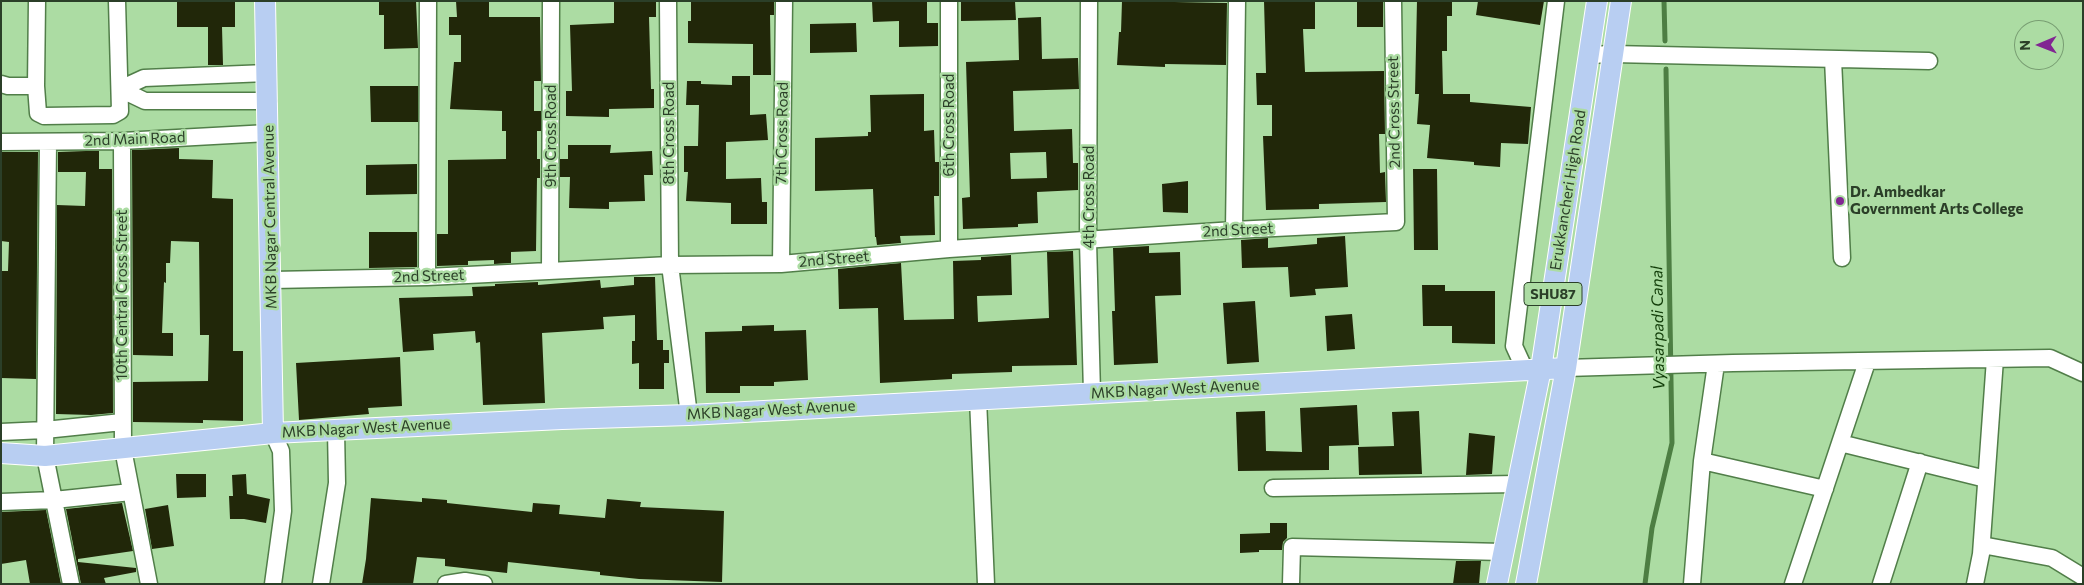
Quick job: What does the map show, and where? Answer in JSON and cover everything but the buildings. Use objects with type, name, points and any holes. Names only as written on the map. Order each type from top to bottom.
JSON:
[{"type":"main road","name":"MKB Nagar Central Avenue","points":[[265,1],[272,280],[273,433]]},
{"type":"main road","name":"Erukkancheri High Road","points":[[1497,584],[1517,484],[1533,370],[1597,1]]},
{"type":"main road","name":"SHU87","points":[[1526,584],[1566,368],[1621,1]]},
{"type":"main road","name":"MKB Nagar West Avenue","points":[[1,453],[45,456],[273,433],[689,415],[1566,368]]},
{"type":"street","points":[[37,1],[36,86],[38,112],[44,116],[113,115],[120,111],[116,1]]},
{"type":"street","points":[[427,277],[428,1]]},
{"type":"street","name":"9th Cross Road","points":[[550,271],[551,1]]},
{"type":"street","name":"8th Cross Road","points":[[668,1],[670,265],[689,415]]},
{"type":"street","name":"7th Cross Road","points":[[781,264],[784,1]]},
{"type":"street","name":"6th Cross Road","points":[[948,1],[949,249]]},
{"type":"street","name":"4th Cross Road","points":[[1089,1],[1088,241],[1092,393]]},
{"type":"street","points":[[1234,230],[1236,1]]},
{"type":"street","name":"2nd Cross Street","points":[[1393,1],[1396,222]]},
{"type":"street","points":[[1533,370],[1514,346],[1556,1]]},
{"type":"street","points":[[1588,55],[1929,61]]},
{"type":"street","points":[[1833,59],[1842,258]]},
{"type":"street","points":[[120,89],[144,78],[160,76],[266,73]]},
{"type":"street","points":[[1,84],[8,86],[36,86]]},
{"type":"street","points":[[120,89],[145,101],[268,101]]},
{"type":"street","name":"2nd Main Road","points":[[1,142],[122,141],[268,133]]},
{"type":"street","name":"10th Central Cross Street","points":[[122,141],[122,449],[149,584]]},
{"type":"street","points":[[48,142],[45,456],[72,584]]},
{"type":"street","name":"2nd Street","points":[[272,280],[427,277],[670,265],[781,264],[949,249],[1234,230],[1396,222]]},
{"type":"street","points":[[1566,368],[2050,358],[2083,373]]},
{"type":"street","points":[[1975,584],[1982,544],[1995,359]]},
{"type":"street","points":[[1793,584],[1867,362]]},
{"type":"street","points":[[1692,584],[1702,461],[1716,364]]},
{"type":"street","points":[[978,399],[986,584]]},
{"type":"street","points":[[1,432],[45,430],[122,422]]},
{"type":"street","points":[[321,584],[337,483],[336,430]]},
{"type":"street","points":[[272,584],[283,511],[281,450],[273,433]]},
{"type":"street","points":[[1840,442],[1986,479]]},
{"type":"street","points":[[1702,461],[1825,489]]},
{"type":"street","points":[[1881,584],[1920,462]]},
{"type":"street","points":[[1273,488],[1517,484]]},
{"type":"street","points":[[1,502],[54,500],[131,492]]},
{"type":"street","points":[[1982,544],[2052,558],[2083,577]]},
{"type":"street","points":[[1291,584],[1292,547],[1503,552]]},
{"type":"street","points":[[446,584],[464,581],[484,584]]},
{"type":"waterway","name":"Vyasarpadi Canal","points":[[1664,1],[1665,41]]},
{"type":"waterway","name":"Vyasarpadi Canal","points":[[1645,584],[1652,528],[1672,443],[1666,69]]},
{"type":"place","name":"Dr. Ambedkar Government Arts College","points":[[1840,201]]}]
